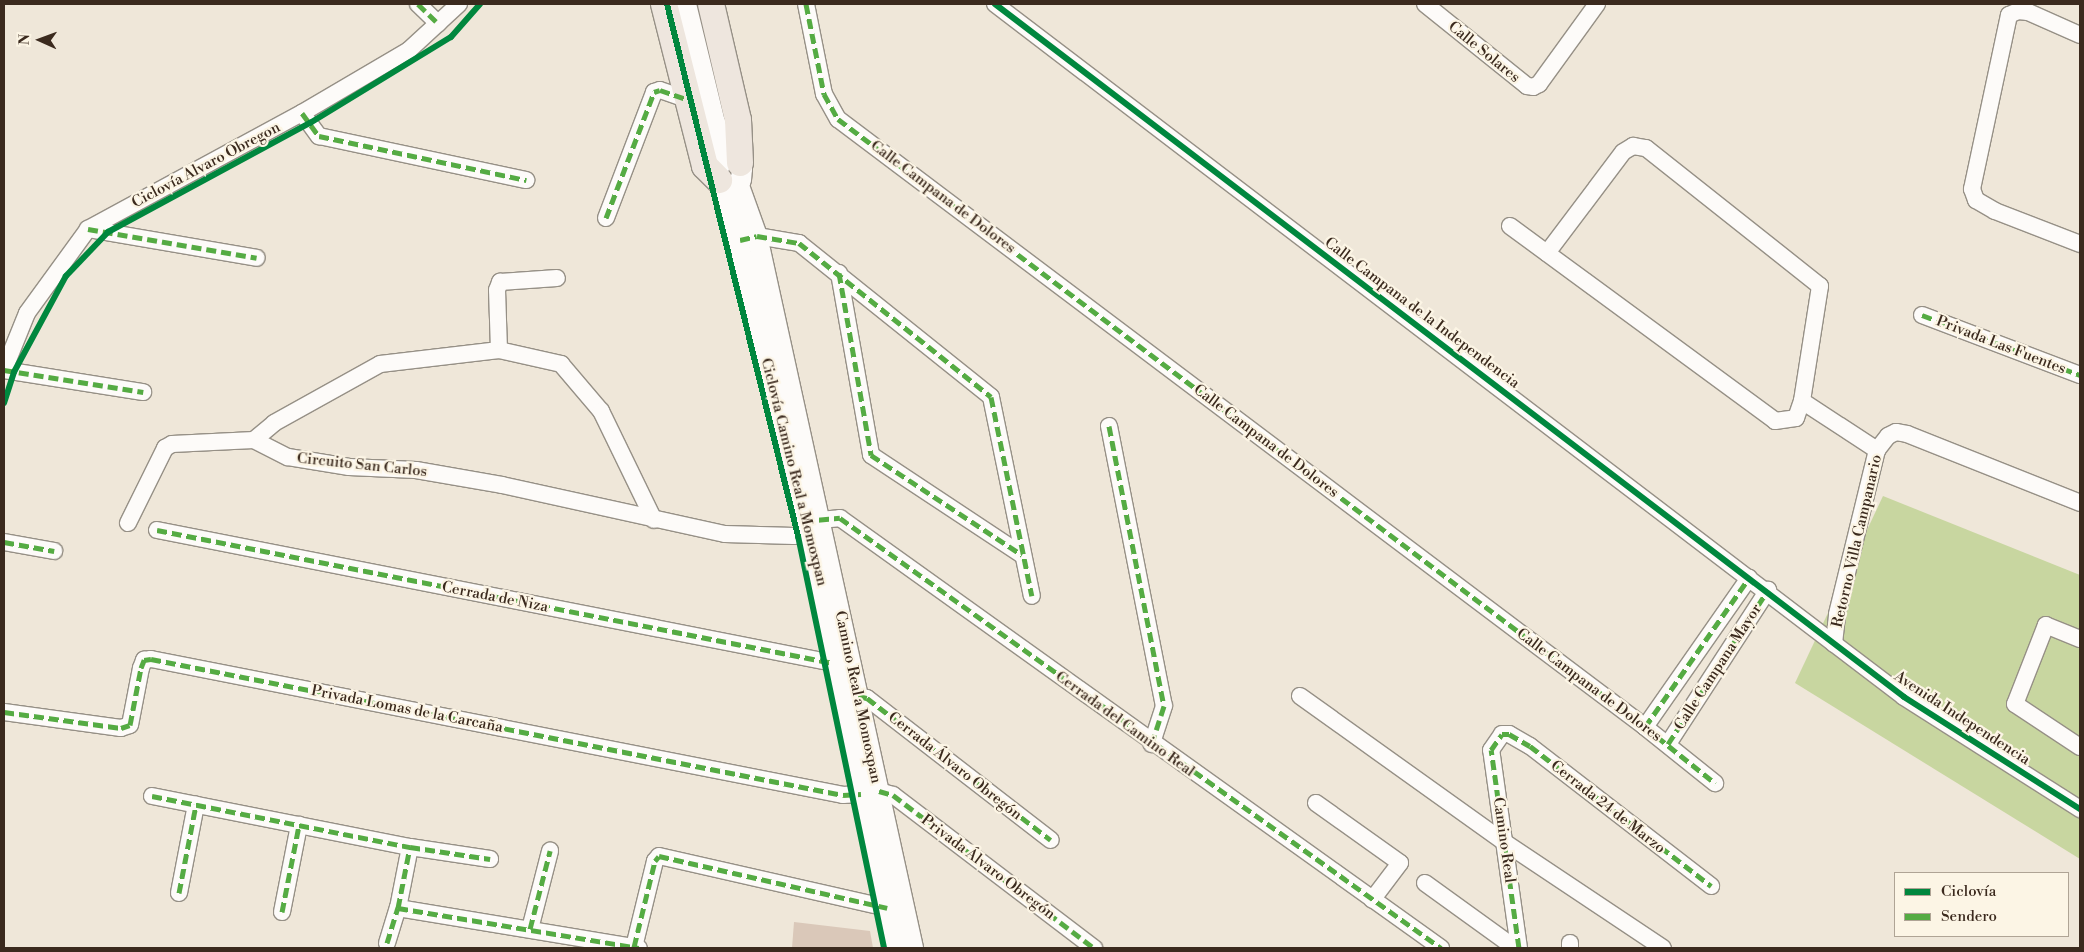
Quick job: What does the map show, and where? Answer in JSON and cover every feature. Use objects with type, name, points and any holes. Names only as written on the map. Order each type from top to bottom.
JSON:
[{"type":"highway","points":[[664,4],[679,96],[705,166],[730,178],[738,120],[711,4]]},
{"type":"street","points":[[418,4],[438,23]]},
{"type":"street","points":[[143,392],[4,370],[27,313],[88,229],[302,113],[409,50],[459,4]]},
{"type":"street","name":"Camino Real a Momoxpan","points":[[686,4],[715,123],[721,162],[716,170],[730,178],[749,238],[796,473],[813,525],[858,696],[887,908],[896,948]]},
{"type":"street","name":"Calle Campana de Dolores","points":[[806,4],[824,94],[838,119],[1668,744],[1715,783]]},
{"type":"street","name":"Calle Campana de la Independencia","points":[[995,4],[1749,578],[1768,590],[1834,644]]},
{"type":"street","name":"Calle Solares","points":[[1425,4],[1527,86],[1533,87],[1539,84],[1597,4]]},
{"type":"street","points":[[2080,36],[2028,12],[2018,11],[2009,16],[1972,189],[1976,200],[1995,211],[2080,244]]},
{"type":"street","points":[[606,218],[654,92],[660,90],[679,96]]},
{"type":"street","points":[[302,113],[319,136],[526,180]]},
{"type":"street","points":[[1510,226],[1774,421],[1796,418],[1802,401],[1820,286],[1646,148],[1633,146],[1623,152],[1547,253]]},
{"type":"street","points":[[88,229],[257,258]]},
{"type":"street","points":[[749,238],[799,243],[839,273],[991,397],[1022,555],[1032,596]]},
{"type":"street","points":[[839,273],[871,454],[1022,555]]},
{"type":"street","points":[[499,350],[497,290],[500,282],[556,278]]},
{"type":"street","name":"Privada Las Fuentes","points":[[1922,315],[2080,375]]},
{"type":"street","points":[[128,523],[165,448],[172,444],[254,440],[274,423],[380,364],[499,350],[561,364],[601,411],[654,520]]},
{"type":"street","points":[[1802,401],[1877,450]]},
{"type":"street","points":[[1110,426],[1164,706],[1152,744]]},
{"type":"street","name":"Retorno Villa Campanario","points":[[1834,644],[1837,614],[1877,450],[1888,436],[1896,432],[1907,434],[2080,502]]},
{"type":"street","name":"Circuito San Carlos","points":[[254,440],[288,457],[348,467],[445,475],[725,534],[794,536],[813,525]]},
{"type":"street","name":"Cerrada del Camino Real","points":[[813,525],[840,518],[1152,744],[1441,948]]},
{"type":"street","name":"Camino Real a Momoxpan","points":[[813,525],[834,663],[913,948]]},
{"type":"street","name":"Cerrada de Niza","points":[[157,530],[834,663]]},
{"type":"street","points":[[4,542],[54,551]]},
{"type":"street","name":"Calle Campana Mayor","points":[[1645,727],[1749,578]]},
{"type":"street","name":"Calle Campana Mayor","points":[[1668,744],[1768,590]]},
{"type":"street","points":[[2080,639],[2046,625],[2015,704],[2080,747]]},
{"type":"street","name":"Avenida Independencia","points":[[1834,644],[1904,697],[2080,808]]},
{"type":"street","name":"Privada Lomas de la Carcaña","points":[[4,712],[121,728],[130,725],[141,668],[144,660],[151,659],[843,795],[870,793]]},
{"type":"street","name":"Cerrada Álvaro Obregón","points":[[858,696],[867,698],[1050,840]]},
{"type":"street","points":[[1300,696],[1504,842],[1663,948]]},
{"type":"street","name":"Camino Real","points":[[1502,734],[1492,750],[1519,948]]},
{"type":"street","name":"Cerrada 24 de Marzo","points":[[1502,734],[1509,734],[1530,746],[1711,886]]},
{"type":"street","name":"Privada Álvaro Obregón","points":[[870,793],[893,795],[1094,948]]},
{"type":"street","points":[[152,796],[410,847],[490,859]]},
{"type":"street","points":[[1316,803],[1400,862],[1372,900]]},
{"type":"street","points":[[179,893],[196,805]]},
{"type":"street","points":[[282,912],[299,825]]},
{"type":"street","points":[[387,943],[398,908],[410,847]]},
{"type":"street","points":[[530,929],[550,851]]},
{"type":"street","points":[[398,908],[636,948],[655,861],[659,856],[843,900],[887,908]]},
{"type":"street","points":[[1425,883],[1515,948]]},
{"type":"green space","points":[[1883,496],[2080,575],[2080,859],[1795,683]]},
{"type":"building","points":[[794,922],[870,931],[873,948],[792,948]]},
{"type":"marked path","points":[[418,4],[438,23]]},
{"type":"marked path","points":[[806,4],[824,94],[838,119],[1645,727],[1715,783]]},
{"type":"marked path","points":[[606,218],[654,92],[660,90],[686,99]]},
{"type":"marked path","points":[[302,113],[319,136],[526,180]]},
{"type":"marked path","points":[[88,229],[257,258]]},
{"type":"marked path","points":[[740,240],[757,236],[799,243],[991,397],[1032,596]]},
{"type":"marked path","points":[[839,273],[871,455],[1022,555]]},
{"type":"marked path","points":[[1922,315],[2080,375]]},
{"type":"marked path","points":[[4,370],[143,392]]},
{"type":"marked path","points":[[1109,426],[1164,706],[1152,744]]},
{"type":"marked path","points":[[804,521],[840,518],[1441,948]]},
{"type":"marked path","points":[[157,530],[833,663]]},
{"type":"marked path","points":[[4,542],[54,551]]},
{"type":"marked path","points":[[1645,727],[1749,578]]},
{"type":"marked path","points":[[1668,744],[1768,590]]},
{"type":"marked path","points":[[4,712],[121,728],[130,725],[141,668],[144,660],[151,659],[843,795],[861,794]]},
{"type":"marked path","points":[[858,696],[867,698],[1051,840]]},
{"type":"marked path","points":[[1519,948],[1491,750],[1502,734],[1509,734],[1530,746],[1711,886]]},
{"type":"marked path","points":[[879,791],[893,795],[1094,948]]},
{"type":"marked path","points":[[152,796],[410,847],[490,859]]},
{"type":"marked path","points":[[179,893],[196,805]]},
{"type":"marked path","points":[[282,912],[299,825]]},
{"type":"marked path","points":[[387,943],[398,908],[410,847]]},
{"type":"marked path","points":[[530,929],[550,851]]},
{"type":"marked path","points":[[634,947],[655,861],[659,856],[887,908]]},
{"type":"marked path","points":[[398,908],[639,948]]},
{"type":"cycle path","name":"Ciclovía Alvaro Obregon","points":[[4,403],[14,372],[66,276],[108,232],[310,123],[451,37],[480,4]]},
{"type":"cycle path","name":"Ciclovía Camino Real a Momoxpan","points":[[667,4],[798,536],[884,948]]},
{"type":"cycle path","points":[[995,4],[1904,697],[2080,809]]}]
